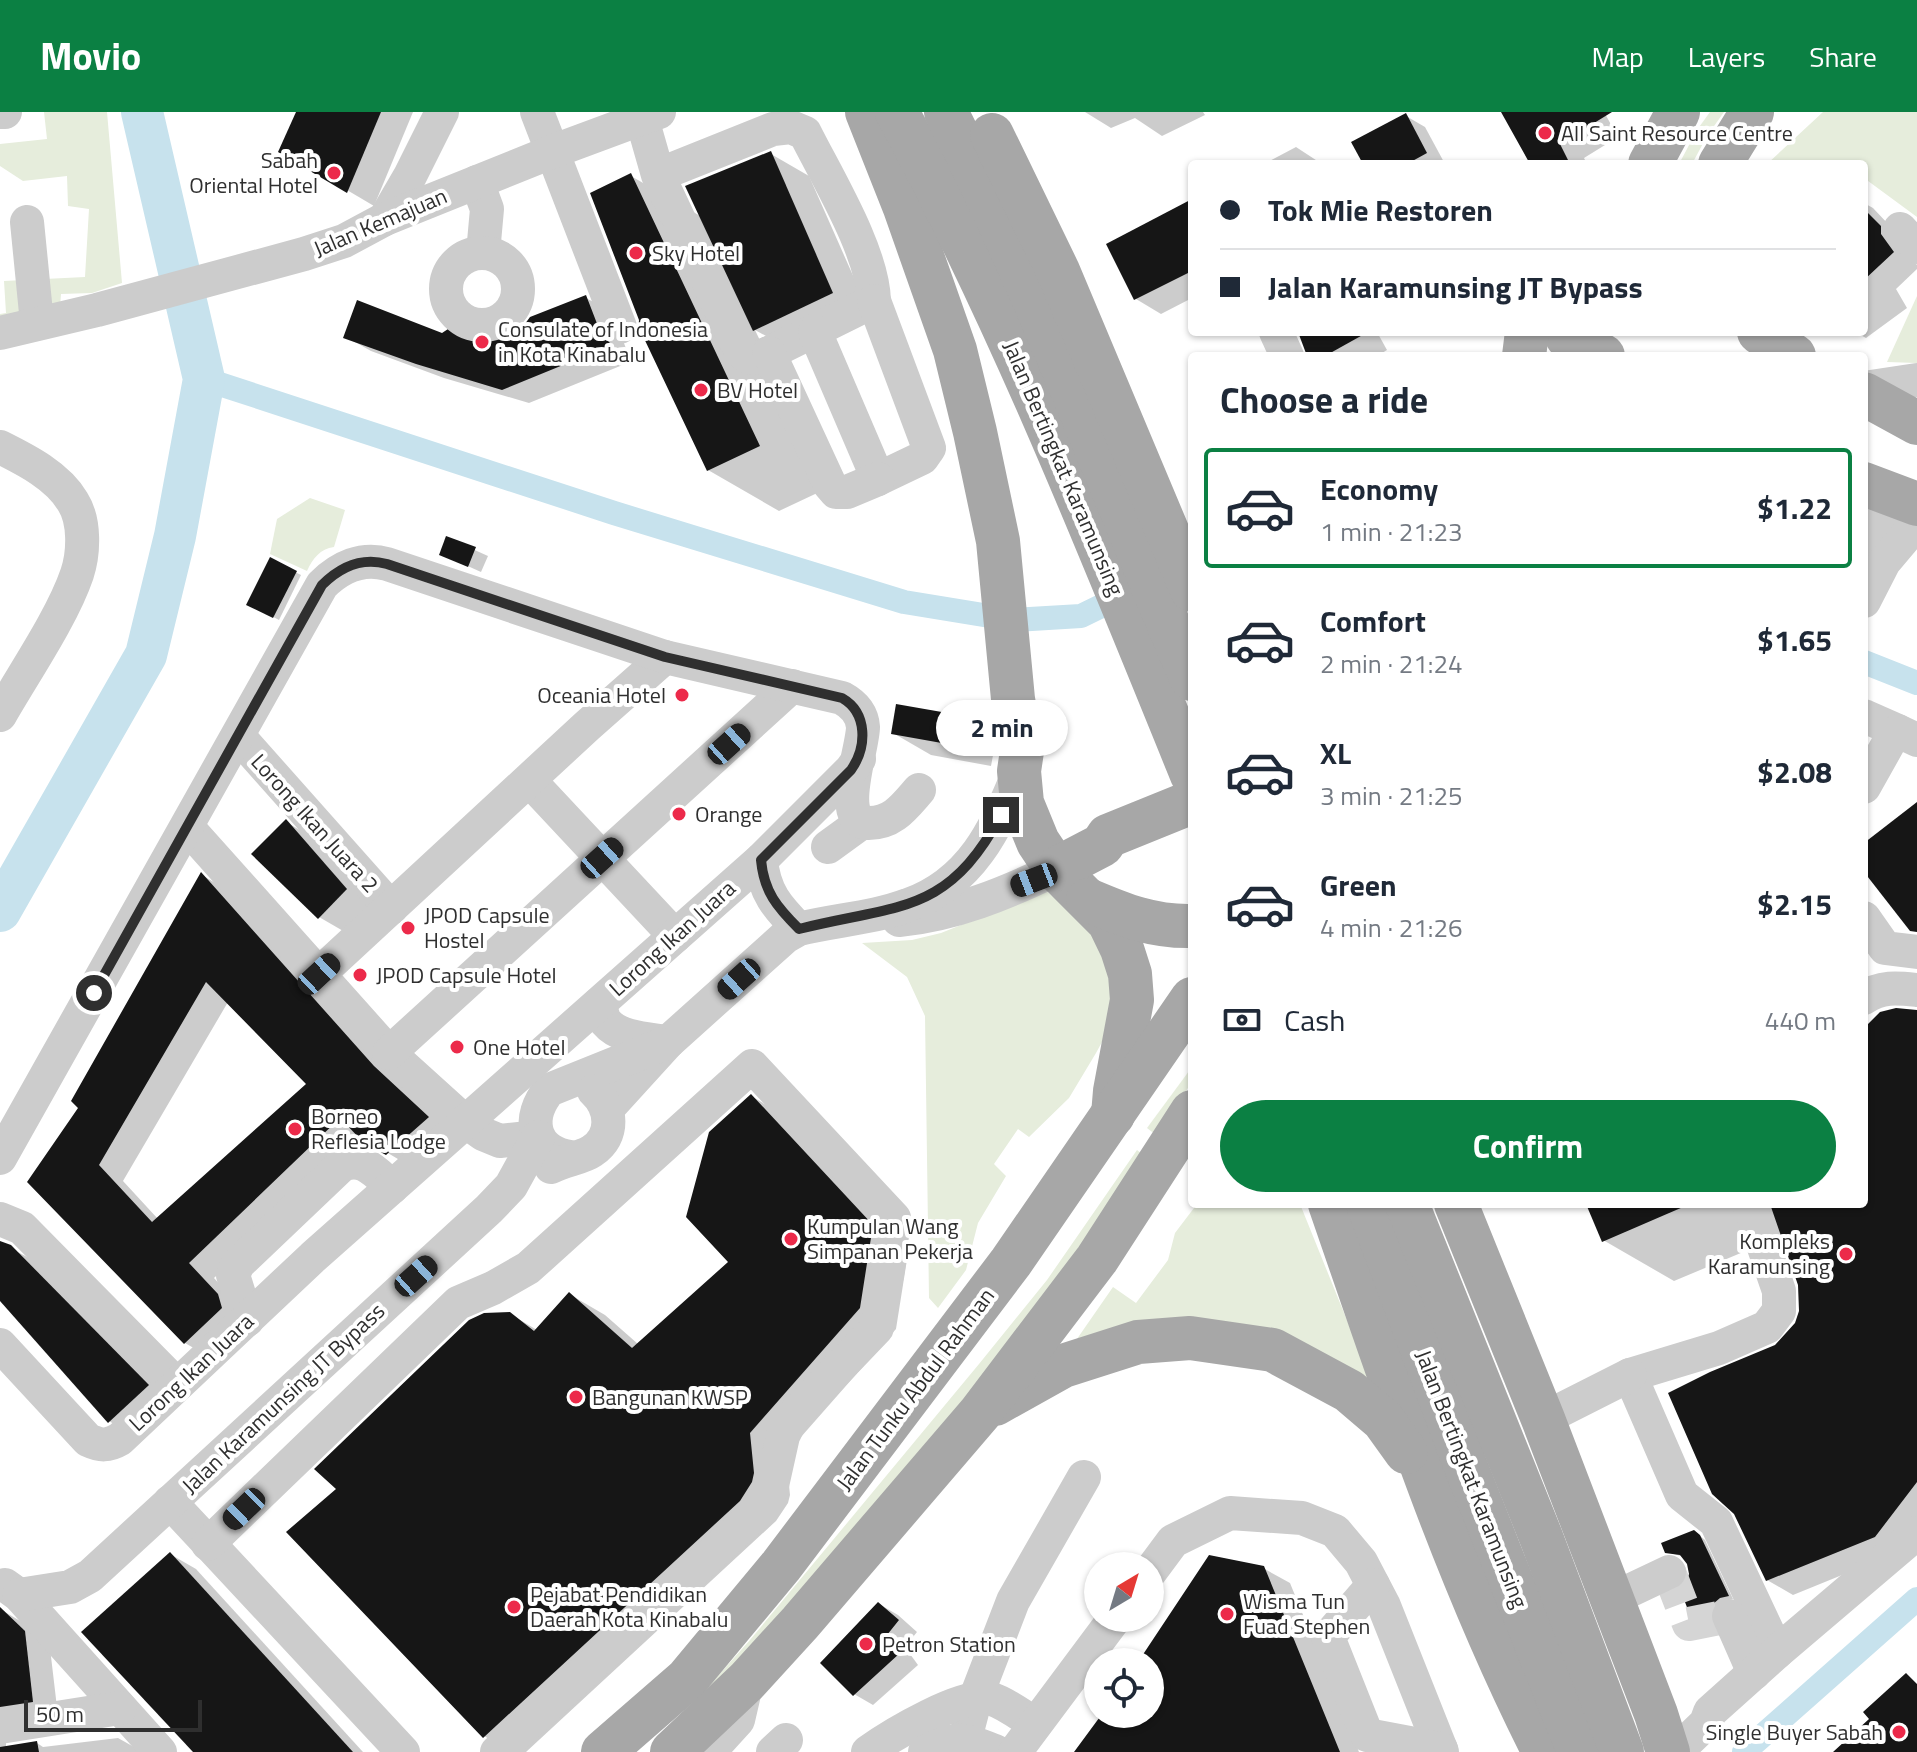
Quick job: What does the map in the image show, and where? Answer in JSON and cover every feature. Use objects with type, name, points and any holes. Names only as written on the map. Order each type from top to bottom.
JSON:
[{"type":"main road","points":[[867,112],[955,350],[975,432],[998,541],[1013,699],[1022,751],[1019,771],[1022,803],[1056,869],[1109,922],[1130,974],[1132,1000],[1108,1123],[1145,1139],[1154,1150],[1158,1166]]},
{"type":"main road","name":"Jalan Bertingkat Karamunsing","points":[[897,112],[926,165],[1071,476],[1188,765]]},
{"type":"main road","name":"Jalan Bertingkat Karamunsing","points":[[946,112],[980,178],[1091,432],[1188,669]]},
{"type":"main road","points":[[981,112],[1058,271],[1188,581]]},
{"type":"main road","points":[[1652,160],[1678,112]]},
{"type":"main road","points":[[1722,160],[1752,112]]},
{"type":"main road","points":[[1765,336],[1788,352]]},
{"type":"main road","points":[[1537,352],[1565,343]]},
{"type":"main road","points":[[1868,393],[1917,423]]},
{"type":"main road","points":[[1868,486],[1917,504]]},
{"type":"main road","points":[[1056,869],[1102,845],[1108,836],[1188,804]]},
{"type":"main road","points":[[1031,825],[1073,838],[1099,832],[1108,836]]},
{"type":"main road","points":[[1088,900],[1138,921],[1188,926]]},
{"type":"main road","name":"Jalan Tunku Abdul Rahman","points":[[603,1752],[687,1679],[781,1566],[1011,1262],[1188,1005]]},
{"type":"main road","points":[[672,1752],[747,1681],[800,1623],[980,1413],[1097,1259],[1188,1118]]},
{"type":"main road","points":[[1331,1208],[1426,1480],[1478,1607],[1544,1752]]},
{"type":"main road","name":"Jalan Bertingkat Karamunsing","points":[[1369,1208],[1466,1467],[1606,1747]]},
{"type":"main road","name":"Jalan Bertingkat Karamunsing","points":[[1409,1208],[1541,1537],[1606,1747]]},
{"type":"main road","points":[[1458,1208],[1543,1419],[1662,1733]]},
{"type":"main road","points":[[980,1413],[1063,1366],[1138,1342],[1190,1338],[1273,1350],[1349,1391],[1383,1420],[1426,1480]]},
{"type":"street","points":[[385,219],[442,112]]},
{"type":"street","points":[[537,112],[620,327]]},
{"type":"street","points":[[650,115],[658,175],[741,352],[747,358],[754,359],[769,353],[874,301]]},
{"type":"street","name":"Jalan Kemajuan","points":[[0,333],[274,263],[344,241],[385,219],[650,115]]},
{"type":"street","points":[[658,175],[773,129],[791,127],[805,133],[864,253],[874,280],[874,301],[929,448],[922,458],[878,479],[847,492],[836,492],[769,353]]},
{"type":"street","points":[[477,182],[487,209],[483,253]]},
{"type":"street","points":[[27,222],[37,323]]},
{"type":"street","points":[[815,332],[878,479]]},
{"type":"street","points":[[1868,390],[1917,380]]},
{"type":"street","points":[[0,447],[23,459],[65,490],[75,504],[82,543],[78,572],[0,715]]},
{"type":"street","points":[[1868,486],[1885,532],[1868,565]]},
{"type":"street","points":[[1868,593],[1884,562],[1917,523]]},
{"type":"street","points":[[0,1158],[322,585],[333,575],[364,561],[387,564],[665,657],[842,698],[857,709],[863,726],[852,787],[852,813],[861,823]]},
{"type":"street","points":[[319,974],[665,657]]},
{"type":"street","points":[[389,1053],[792,686]]},
{"type":"street","points":[[1868,718],[1907,736]]},
{"type":"street","points":[[1868,780],[1892,737],[1907,736]]},
{"type":"street","name":"Lorong Ikan Juara 2","points":[[239,737],[391,908]]},
{"type":"street","name":"Lorong Ikan Juara","points":[[0,1345],[78,1432],[100,1446],[120,1439],[392,1187],[454,1112],[599,1004],[761,860],[851,770],[859,758]]},
{"type":"street","name":"Jalan Karamunsing JT Bypass","points":[[90,1576],[511,1186],[570,1157],[595,1149],[606,1124],[668,1042],[785,937],[805,928],[908,905],[965,871],[993,831],[1019,771]]},
{"type":"street","points":[[530,781],[675,936]]},
{"type":"street","points":[[828,847],[861,823],[883,823],[898,813],[919,790]]},
{"type":"street","points":[[188,828],[389,1053],[454,1112],[483,1134],[500,1141],[538,1137],[553,1153],[570,1157]]},
{"type":"street","points":[[761,860],[763,881],[779,909],[805,928],[925,918],[947,913],[1056,869]]},
{"type":"street","points":[[1868,924],[1885,948],[1917,952]]},
{"type":"street","points":[[1868,995],[1892,988],[1917,990]]},
{"type":"street","points":[[599,1004],[606,1022],[618,1031],[633,1037],[668,1042]]},
{"type":"street","points":[[599,1004],[573,1051],[565,1083],[582,1084],[593,1089],[606,1124],[635,1170]]},
{"type":"street","name":"Jalan Karamunsing JT Bypass","points":[[511,1186],[538,1137],[534,1120],[538,1103],[549,1090],[668,1042]]},
{"type":"street","points":[[208,1544],[458,1303],[528,1268],[752,1066],[894,1218],[877,1328],[793,1416],[783,1436],[771,1490],[755,1514],[497,1752]]},
{"type":"street","points":[[247,1320],[233,1275],[238,1264],[341,1166],[349,1162],[367,1165],[392,1187]]},
{"type":"street","points":[[1543,1419],[1630,1375],[1719,1348],[1767,1327],[1779,1311],[1779,1291],[1750,1208]]},
{"type":"street","points":[[0,1219],[22,1228],[177,1385]]},
{"type":"street","points":[[1630,1375],[1682,1495],[1716,1522],[1766,1662]]},
{"type":"street","points":[[965,1739],[976,1697],[1013,1601],[1084,1477]]},
{"type":"street","points":[[170,1502],[403,1752]]},
{"type":"street","points":[[1164,1553],[1173,1541],[1230,1513],[1302,1518],[1335,1531],[1361,1562],[1384,1606],[1442,1751]]},
{"type":"street","points":[[1662,1733],[1710,1712],[1917,1533]]},
{"type":"street","points":[[1612,1599],[1669,1572]]},
{"type":"street","points":[[9,1588],[70,1587],[90,1576]]},
{"type":"street","points":[[69,1651],[65,1618],[90,1576]]},
{"type":"street","points":[[1373,1585],[1328,1637],[1367,1735],[1442,1751]]},
{"type":"street","points":[[9,1588],[160,1752]]},
{"type":"street","points":[[1729,1616],[1766,1662]]},
{"type":"street","points":[[1015,1752],[1104,1632]]},
{"type":"street","points":[[709,1752],[738,1720],[747,1681]]},
{"type":"street","points":[[884,1747],[976,1697],[992,1699],[1035,1724]]},
{"type":"street","points":[[0,1727],[120,1708]]},
{"type":"street","points":[[1676,1752],[1706,1723],[1710,1712]]},
{"type":"street","points":[[925,1752],[942,1743],[965,1739],[997,1752]]},
{"type":"green space","points":[[44,112],[107,112],[122,283],[92,293],[61,294],[60,307],[0,320],[0,314],[6,313],[4,281],[85,277],[89,209],[68,206],[67,176],[23,181],[0,166],[0,144],[47,139]]},
{"type":"green space","points":[[1710,112],[1724,112],[1694,160],[1681,160]]},
{"type":"green space","points":[[1823,112],[1917,112],[1917,217],[1868,181],[1868,160],[1771,160]]},
{"type":"green space","points":[[1917,296],[1917,363],[1887,362]]},
{"type":"green space","points":[[310,498],[345,510],[334,547],[318,555],[307,571],[270,554],[277,519]]},
{"type":"green space","points":[[1046,891],[1080,918],[1116,971],[1108,1031],[1069,1098],[1029,1137],[1018,1129],[994,1164],[1006,1176],[978,1223],[966,1270],[938,1308],[929,1298],[925,1016],[907,977],[862,943],[912,940],[941,933]]},
{"type":"green space","points":[[1188,1072],[1188,1088],[1156,1135],[1147,1128]]},
{"type":"green space","points":[[1137,1150],[1141,1153],[1098,1223],[989,1372],[661,1752],[650,1752],[750,1640],[1047,1280]]},
{"type":"green space","points":[[1194,1208],[1302,1208],[1378,1397],[1336,1372],[1070,1349],[1113,1287],[1136,1303],[1168,1260],[1175,1233]]},
{"type":"building","name":"Sabah Oriental Hotel","points":[[296,112],[381,112],[347,193],[278,152]]},
{"type":"building","name":"All Saint Resource Centre","points":[[1501,112],[1612,112],[1560,144],[1568,160],[1528,160]]},
{"type":"building","points":[[1406,113],[1427,153],[1414,160],[1361,160],[1351,142]]},
{"type":"building","points":[[771,151],[833,293],[753,331],[685,186]]},
{"type":"building","points":[[631,173],[760,446],[707,471],[641,332],[638,333],[639,320],[590,193]]},
{"type":"building","points":[[1188,201],[1188,273],[1134,300],[1106,244]]},
{"type":"building","points":[[1868,213],[1881,226],[1881,234],[1894,252],[1868,276]]},
{"type":"building","name":"Consulate of Indonesia in Kota Kinabalu","points":[[586,295],[601,334],[612,345],[502,390],[343,338],[357,300],[442,333],[460,321],[500,338],[519,332],[530,317]]},
{"type":"building","points":[[1300,336],[1361,336],[1332,352],[1306,352]]},
{"type":"building","points":[[446,536],[476,547],[468,567],[439,555]]},
{"type":"building","points":[[270,557],[297,571],[273,618],[246,605]]},
{"type":"building","points":[[896,704],[959,715],[953,745],[891,734]]},
{"type":"building","points":[[1917,802],[1917,932],[1910,931],[1868,877],[1868,840]]},
{"type":"building","points":[[286,819],[347,889],[318,919],[251,854]]},
{"type":"building","points":[[201,872],[374,1066],[429,1117],[386,1155],[365,1144],[340,1118],[189,1263],[218,1294],[222,1308],[184,1344],[27,1182],[78,1108],[71,1101]],"holes":[[[206,982],[306,1084],[152,1222],[99,1165]]]},
{"type":"building","name":"Kompleks Karamunsing","points":[[1896,1008],[1917,1010],[1917,1482],[1875,1537],[1766,1581],[1734,1514],[1712,1494],[1668,1393],[1775,1345],[1795,1323],[1799,1311],[1798,1285],[1771,1208],[1868,1208],[1868,1024],[1880,1012]]},
{"type":"building","name":"Bangunan KWSP","points":[[751,1094],[873,1225],[860,1308],[750,1433],[754,1473],[740,1501],[483,1738],[286,1532],[336,1489],[314,1469],[469,1320],[484,1313],[510,1312],[534,1331],[569,1292],[632,1348],[728,1262],[686,1217],[709,1132]]},
{"type":"building","points":[[1588,1208],[1681,1208],[1602,1242]]},
{"type":"building","points":[[0,1241],[11,1245],[149,1385],[108,1423],[0,1301]]},
{"type":"building","points":[[1694,1530],[1700,1535],[1729,1596],[1713,1604],[1709,1616],[1693,1623],[1680,1589],[1689,1574],[1687,1564],[1680,1555],[1665,1553],[1661,1543]]},
{"type":"building","points":[[170,1552],[353,1752],[193,1752],[81,1632]]},
{"type":"building","name":"Wisma Tun Fuad Stephen","points":[[1209,1555],[1264,1566],[1340,1752],[1074,1752],[1092,1728],[1164,1728],[1164,1648],[1147,1648],[1158,1632],[1164,1632],[1164,1623]]},
{"type":"building","name":"Petron Station","points":[[878,1602],[899,1620],[887,1635],[900,1653],[853,1696],[820,1663]]},
{"type":"building","points":[[0,1607],[25,1631],[33,1702],[0,1707]]},
{"type":"building","name":"Single Buyer Sabah","points":[[1906,1673],[1917,1684],[1917,1752],[1833,1752],[1869,1719],[1863,1712]]},
{"type":"building","points":[[37,1741],[39,1752],[0,1752],[0,1747]]},
{"type":"waterway","points":[[0,911],[146,655],[175,536],[204,379],[142,112]]},
{"type":"waterway","points":[[204,379],[614,513],[904,602],[1014,620],[1081,616],[1130,592]]},
{"type":"waterway","points":[[1868,664],[1917,683]]},
{"type":"waterway","points":[[1744,1752],[1917,1599]]},
{"type":"tunnel","points":[[1669,1572],[1689,1624],[1729,1616]]},
{"type":"place","name":"All Saint Resource Centre","points":[[1545,133]]},
{"type":"place","name":"Sabah Oriental Hotel","points":[[334,173]]},
{"type":"place","name":"Sky Hotel","points":[[636,253]]},
{"type":"place","name":"Consulate of Indonesia in Kota Kinabalu","points":[[482,342]]},
{"type":"place","name":"BV Hotel","points":[[701,390]]},
{"type":"place","name":"Oceania Hotel","points":[[682,695]]},
{"type":"place","name":"Orange","points":[[679,814]]},
{"type":"place","name":"JPOD Capsule Hostel","points":[[408,928]]},
{"type":"place","name":"JPOD Capsule Hotel","points":[[360,975]]},
{"type":"place","name":"One Hotel","points":[[457,1047]]},
{"type":"place","name":"Borneo Reflesia Lodge","points":[[295,1129]]},
{"type":"place","name":"Kumpulan Wang Simpanan Pekerja","points":[[791,1239]]},
{"type":"place","name":"Kompleks Karamunsing","points":[[1846,1254]]},
{"type":"place","name":"Bangunan KWSP","points":[[576,1397]]},
{"type":"place","name":"Pejabat Pendidikan Daerah Kota Kinabalu","points":[[514,1607]]},
{"type":"place","name":"Wisma Tun Fuad Stephen","points":[[1227,1614]]},
{"type":"place","name":"Petron Station","points":[[866,1644]]},
{"type":"place","name":"Single Buyer Sabah","points":[[1899,1732]]},
{"type":"route","points":[[94,993],[322,585],[333,575],[364,561],[387,564],[665,657],[850,702],[857,709],[863,726],[859,758],[851,770],[761,860],[763,881],[779,909],[799,929],[895,909],[923,899],[965,871],[1001,815]]}]
